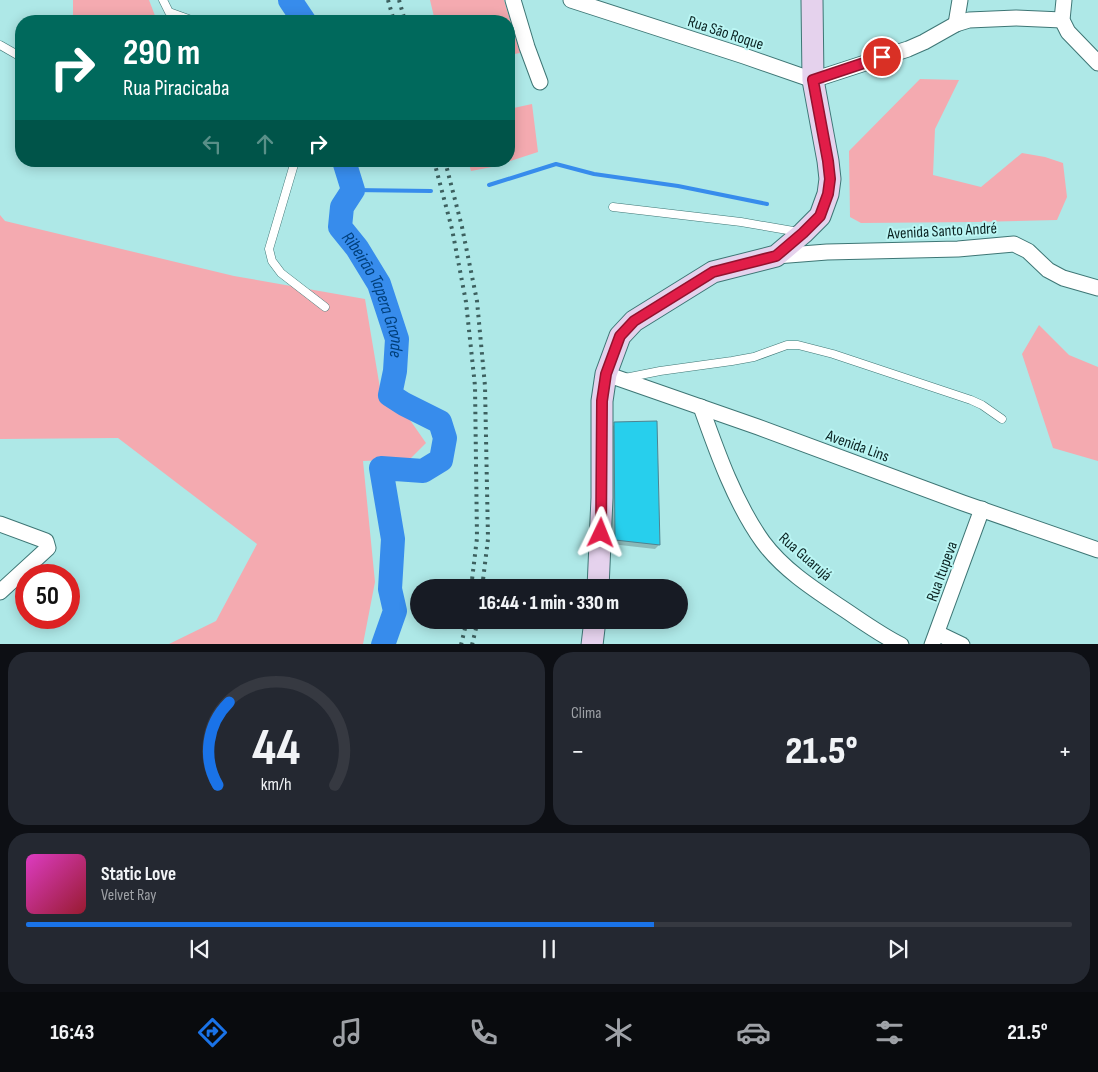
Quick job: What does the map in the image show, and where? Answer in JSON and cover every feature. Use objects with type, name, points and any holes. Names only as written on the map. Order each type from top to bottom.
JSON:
[{"type":"main road","points":[[598,579],[602,498],[602,401],[614,377],[620,336],[634,321],[713,272],[776,256],[820,216],[828,194],[830,179],[813,80],[812,0]]},
{"type":"main road","points":[[592,644],[594,629]]},
{"type":"street","points":[[513,0],[521,30],[540,82]]},
{"type":"street","name":"Rua São Roque","points":[[571,0],[813,80]]},
{"type":"street","points":[[956,24],[960,0]]},
{"type":"street","points":[[1064,0],[1062,20],[1073,40],[1098,63]]},
{"type":"street","points":[[813,80],[908,49],[956,24],[969,20],[984,18],[1062,20]]},
{"type":"street","name":"Avenida Santo André","points":[[776,256],[827,252],[958,249],[997,244],[1014,244],[1028,251],[1048,270],[1063,278],[1098,288]]},
{"type":"street","name":"Avenida Lins","points":[[614,377],[1098,550]]},
{"type":"street","name":"Rua Guarujá","points":[[700,407],[722,464],[754,528],[770,550],[808,584],[865,623],[901,644]]},
{"type":"street","name":"Rua Itupeva","points":[[935,639],[982,509]]},
{"type":"street","points":[[0,524],[46,542],[48,548],[0,592]]},
{"type":"street","points":[[935,639],[962,644]]},
{"type":"lane","points":[[163,0],[169,12],[177,15]]},
{"type":"lane","points":[[0,45],[15,54]]},
{"type":"lane","points":[[293,167],[269,249],[272,261],[281,272],[325,307]]},
{"type":"lane","points":[[613,207],[741,222],[803,233]]},
{"type":"lane","points":[[614,377],[740,360],[787,345],[798,345],[833,354],[971,400],[1002,419]]},
{"type":"shaded area","points":[[73,0],[149,0],[155,15],[73,15]]},
{"type":"shaded area","points":[[430,0],[504,0],[509,15],[434,15]]},
{"type":"shaded area","points":[[515,36],[520,53],[515,54]]},
{"type":"shaded area","points":[[920,79],[959,80],[935,129],[933,175],[981,187],[1022,153],[1045,157],[1063,163],[1067,197],[1057,220],[861,223],[850,217],[849,151]]},
{"type":"shaded area","points":[[532,104],[538,152],[515,160],[515,108]]},
{"type":"shaded area","points":[[470,167],[492,167],[471,171]]},
{"type":"shaded area","points":[[0,215],[5,221],[234,276],[365,299],[382,400],[403,410],[426,443],[410,459],[363,461],[375,582],[363,644],[169,644],[216,621],[257,544],[118,438],[0,439]]},
{"type":"shaded area","points":[[1039,325],[1069,355],[1098,367],[1098,461],[1053,448],[1022,354]]},
{"type":"building","points":[[657,421],[660,545],[615,540],[614,422]]},
{"type":"waterway","name":"Ribeirão Tapera Grande","points":[[290,0],[300,15]]},
{"type":"waterway","points":[[489,185],[556,164],[594,174],[678,186],[767,204]]},
{"type":"waterway","name":"Ribeirão Tapera Grande","points":[[346,167],[353,190],[342,207],[340,227],[357,248],[379,284],[397,339],[395,371],[390,395],[440,422],[445,438],[441,460],[423,471],[381,468],[393,539],[390,589],[395,611],[383,644]]},
{"type":"waterway","points":[[353,190],[431,191]]},
{"type":"railway","points":[[388,0],[392,15]]},
{"type":"railway","points":[[399,0],[403,15]]},
{"type":"railway","points":[[436,167],[452,229],[466,302],[475,386],[477,538],[472,579]]},
{"type":"railway","points":[[447,167],[462,227],[477,301],[485,386],[488,539],[483,579]]},
{"type":"railway","points":[[461,644],[465,629]]},
{"type":"railway","points":[[472,644],[476,629]]},
{"type":"route","points":[[601,533],[602,401],[606,374],[620,336],[634,321],[713,272],[776,256],[820,216],[828,194],[830,179],[813,80],[834,75],[882,57]]}]
